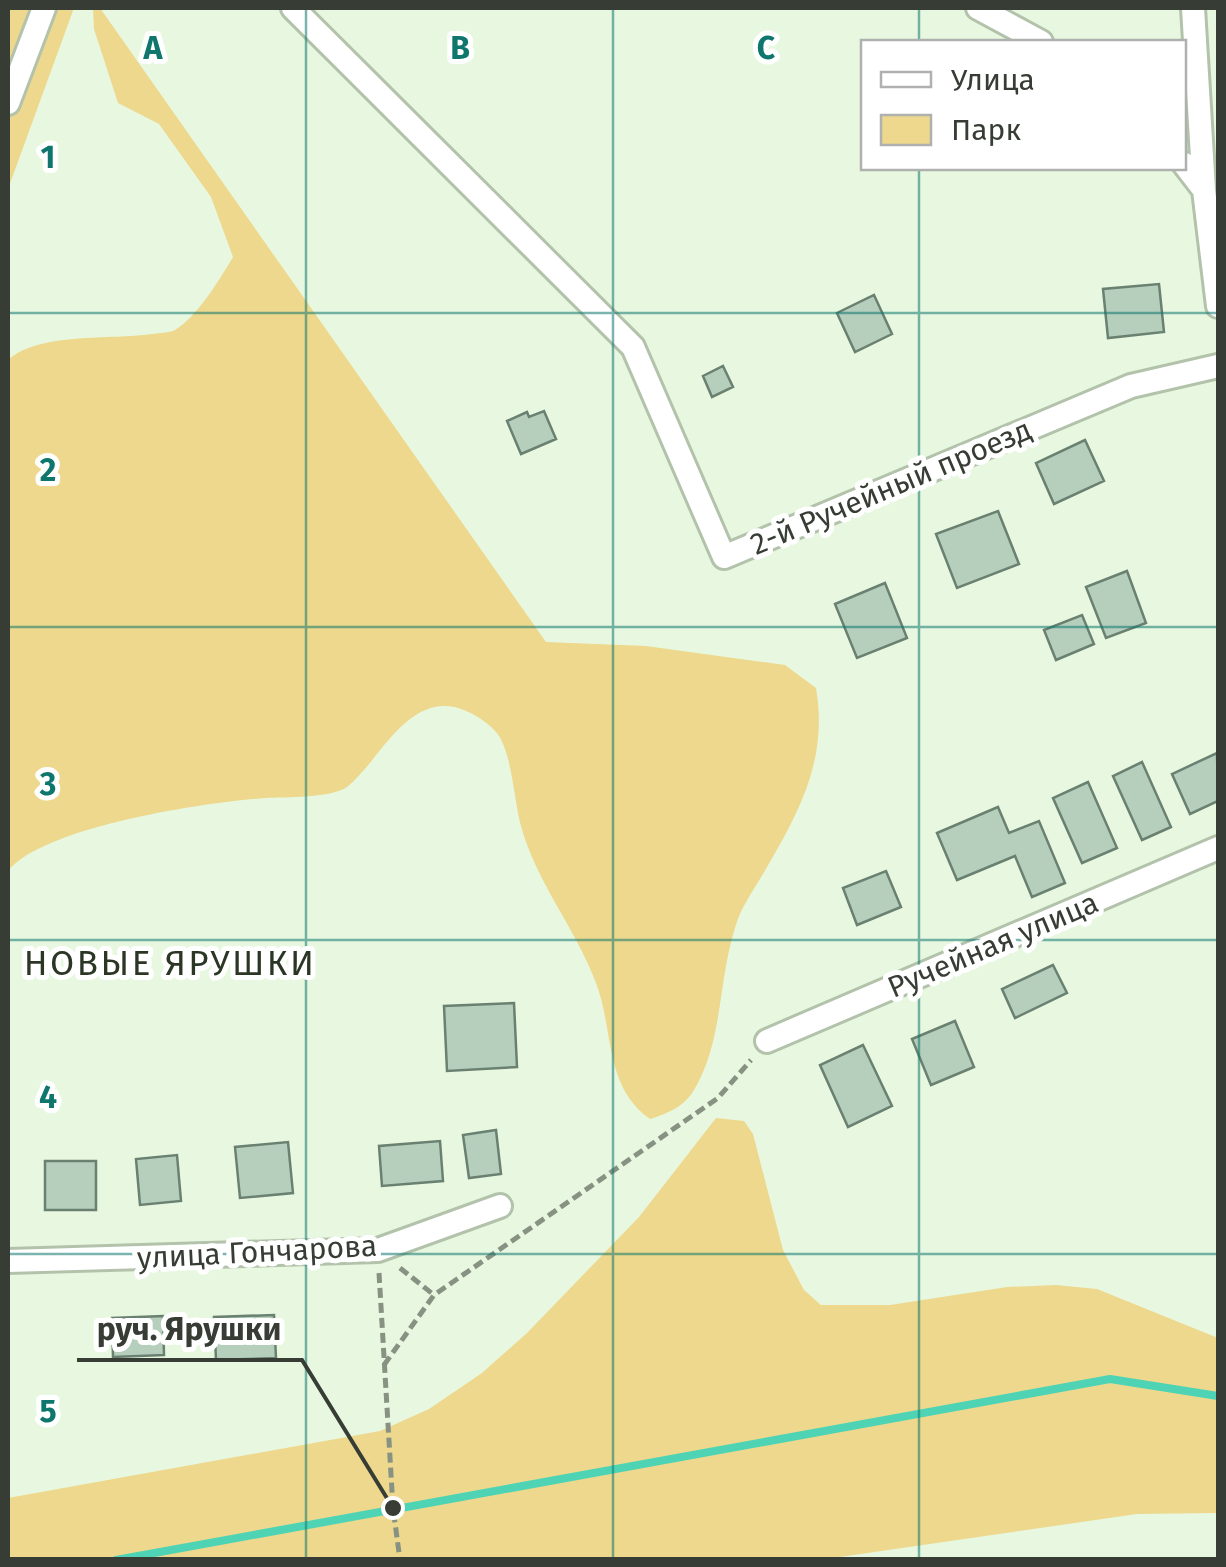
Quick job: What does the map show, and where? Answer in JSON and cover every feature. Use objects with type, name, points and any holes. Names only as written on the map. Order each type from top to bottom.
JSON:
[{"type":"street","points":[[8,102],[44,8]]},
{"type":"street","name":"2-й Ручейный проезд","points":[[293,8],[633,347],[724,557],[1130,386],[1218,366]]},
{"type":"street","points":[[978,8],[1037,40]]},
{"type":"street","points":[[1193,8],[1204,190],[1218,306]]},
{"type":"street","points":[[1186,167],[1204,190]]},
{"type":"street","name":"Ручейная улица","points":[[767,1041],[1218,848]]},
{"type":"street","name":"улица Гончарова","points":[[8,1261],[378,1250],[500,1206]]},
{"type":"path","points":[[384,1365],[434,1295],[718,1098],[767,1041]]},
{"type":"path","points":[[378,1250],[434,1295]]},
{"type":"path","points":[[378,1250],[393,1508],[400,1560]]},
{"type":"green space","points":[[8,8],[74,8],[8,189]]},
{"type":"green space","points":[[93,8],[100,8],[546,642],[646,646],[785,665],[816,688],[818,737],[809,782],[791,824],[738,920],[703,1071],[690,1096],[669,1112],[650,1119],[625,1091],[612,1057],[596,983],[528,847],[501,740],[486,722],[465,710],[443,706],[414,716],[340,791],[205,805],[128,819],[55,841],[27,855],[8,871],[8,360],[21,351],[56,341],[175,330],[200,307],[233,257],[211,197],[159,124],[118,103],[94,29]]},
{"type":"green space","points":[[716,1118],[744,1121],[753,1134],[783,1250],[804,1290],[821,1305],[890,1305],[1007,1287],[1056,1285],[1097,1289],[1218,1338],[1218,1513],[1137,1514],[819,1560],[8,1559],[8,1498],[380,1431],[429,1409],[482,1373],[527,1333],[639,1217]]},
{"type":"building","points":[[1159,284],[1164,332],[1108,338],[1103,289]]},
{"type":"building","points":[[874,295],[892,334],[855,352],[837,313]]},
{"type":"building","points":[[723,366],[733,387],[712,397],[703,376]]},
{"type":"building","points":[[544,411],[556,439],[521,454],[507,421],[527,412],[529,417]]},
{"type":"building","points":[[1085,440],[1104,481],[1054,504],[1036,463]]},
{"type":"building","points":[[998,511],[1019,564],[957,588],[936,534]]},
{"type":"building","points":[[1127,571],[1146,623],[1106,638],[1086,587]]},
{"type":"building","points":[[885,583],[907,638],[857,658],[835,604]]},
{"type":"building","points":[[1082,615],[1094,644],[1056,660],[1044,630]]},
{"type":"building","points":[[1217,753],[1218,801],[1190,814],[1172,774]]},
{"type":"building","points":[[1142,762],[1171,827],[1142,840],[1113,776]]},
{"type":"building","points":[[1088,782],[1117,848],[1082,863],[1053,798]]},
{"type":"building","points":[[998,807],[1009,833],[1039,821],[1065,883],[1032,897],[1015,856],[957,880],[937,833]]},
{"type":"building","points":[[886,871],[901,907],[857,925],[843,888]]},
{"type":"building","points":[[1053,965],[1067,993],[1015,1018],[1002,989]]},
{"type":"building","points":[[514,1003],[517,1067],[447,1071],[444,1006]]},
{"type":"building","points":[[955,1021],[974,1067],[931,1085],[912,1039]]},
{"type":"building","points":[[863,1045],[892,1106],[848,1127],[820,1065]]},
{"type":"building","points":[[496,1130],[501,1174],[469,1178],[463,1135]]},
{"type":"building","points":[[440,1141],[443,1181],[382,1186],[379,1146]]},
{"type":"building","points":[[288,1142],[293,1193],[240,1198],[235,1147]]},
{"type":"building","points":[[177,1155],[181,1201],[140,1205],[136,1159]]},
{"type":"building","points":[[45,1161],[96,1161],[96,1210],[45,1210]]},
{"type":"building","points":[[274,1315],[276,1358],[216,1360],[214,1317]]},
{"type":"building","points":[[163,1316],[164,1355],[113,1357],[112,1318]]},
{"type":"waterway","points":[[116,1560],[1110,1379],[1218,1396]]},
{"type":"place","name":"руч. Ярушки","points":[[393,1508]]},
{"type":"district","name":"НОВЫЕ ЯРУШКИ","points":[[170,963]]}]
